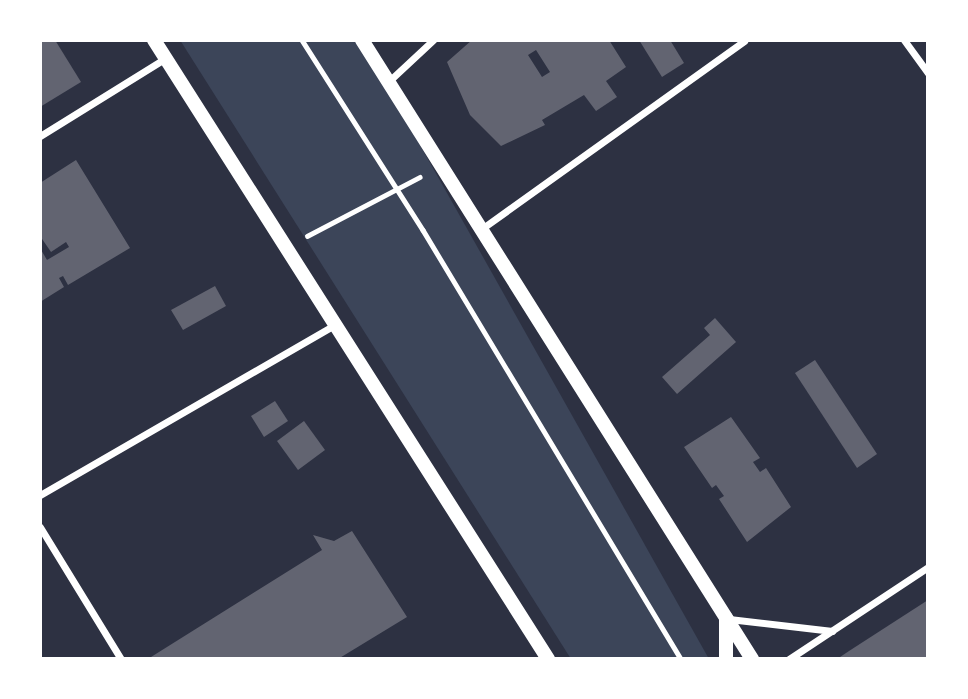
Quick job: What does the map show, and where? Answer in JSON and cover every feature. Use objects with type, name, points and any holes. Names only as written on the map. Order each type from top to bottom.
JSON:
[{"type":"main road","points":[[154,40],[548,659]]},
{"type":"main road","points":[[362,40],[752,659]]},
{"type":"main road","points":[[726,618],[726,659]]},
{"type":"street","points":[[388,82],[433,40]]},
{"type":"street","points":[[480,230],[744,40]]},
{"type":"street","points":[[904,40],[928,73]]},
{"type":"street","points":[[40,135],[166,58]]},
{"type":"street","points":[[40,495],[334,325]]},
{"type":"street","points":[[40,527],[121,659]]},
{"type":"street","points":[[789,659],[928,567]]},
{"type":"street","points":[[726,618],[832,631]]},
{"type":"path","points":[[302,40],[397,189],[681,659]]},
{"type":"path","points":[[285,248],[440,166]]},
{"type":"shaded area","points":[[180,40],[361,40],[709,659],[571,659]]},
{"type":"building","points":[[40,40],[55,40],[81,82],[40,107]]},
{"type":"building","points":[[472,40],[609,40],[626,67],[606,81],[617,97],[596,111],[584,95],[542,120],[545,125],[501,146],[470,115],[447,62]],"holes":[[[536,50],[550,72],[542,77],[528,55]]]},
{"type":"building","points":[[639,40],[670,40],[684,63],[662,77]]},
{"type":"building","points":[[76,160],[130,248],[68,285],[63,276],[59,278],[64,287],[40,302],[40,248],[47,260],[69,247],[66,242],[51,252],[40,236],[40,183]]},
{"type":"building","points":[[215,286],[226,306],[183,330],[171,310]]},
{"type":"building","points":[[715,318],[736,342],[677,394],[662,377],[710,335],[704,328]]},
{"type":"building","points":[[815,360],[877,454],[857,468],[795,373]]},
{"type":"building","points":[[275,401],[288,421],[264,437],[251,416]]},
{"type":"building","points":[[731,417],[760,458],[753,462],[760,472],[766,468],[791,507],[747,542],[719,499],[724,496],[716,485],[712,488],[684,447]]},
{"type":"building","points":[[304,421],[325,450],[298,470],[277,441]]},
{"type":"building","points":[[352,531],[407,617],[338,659],[151,657],[322,550],[313,535],[334,541]]},
{"type":"building","points":[[928,600],[928,659],[837,659],[849,651]]}]
